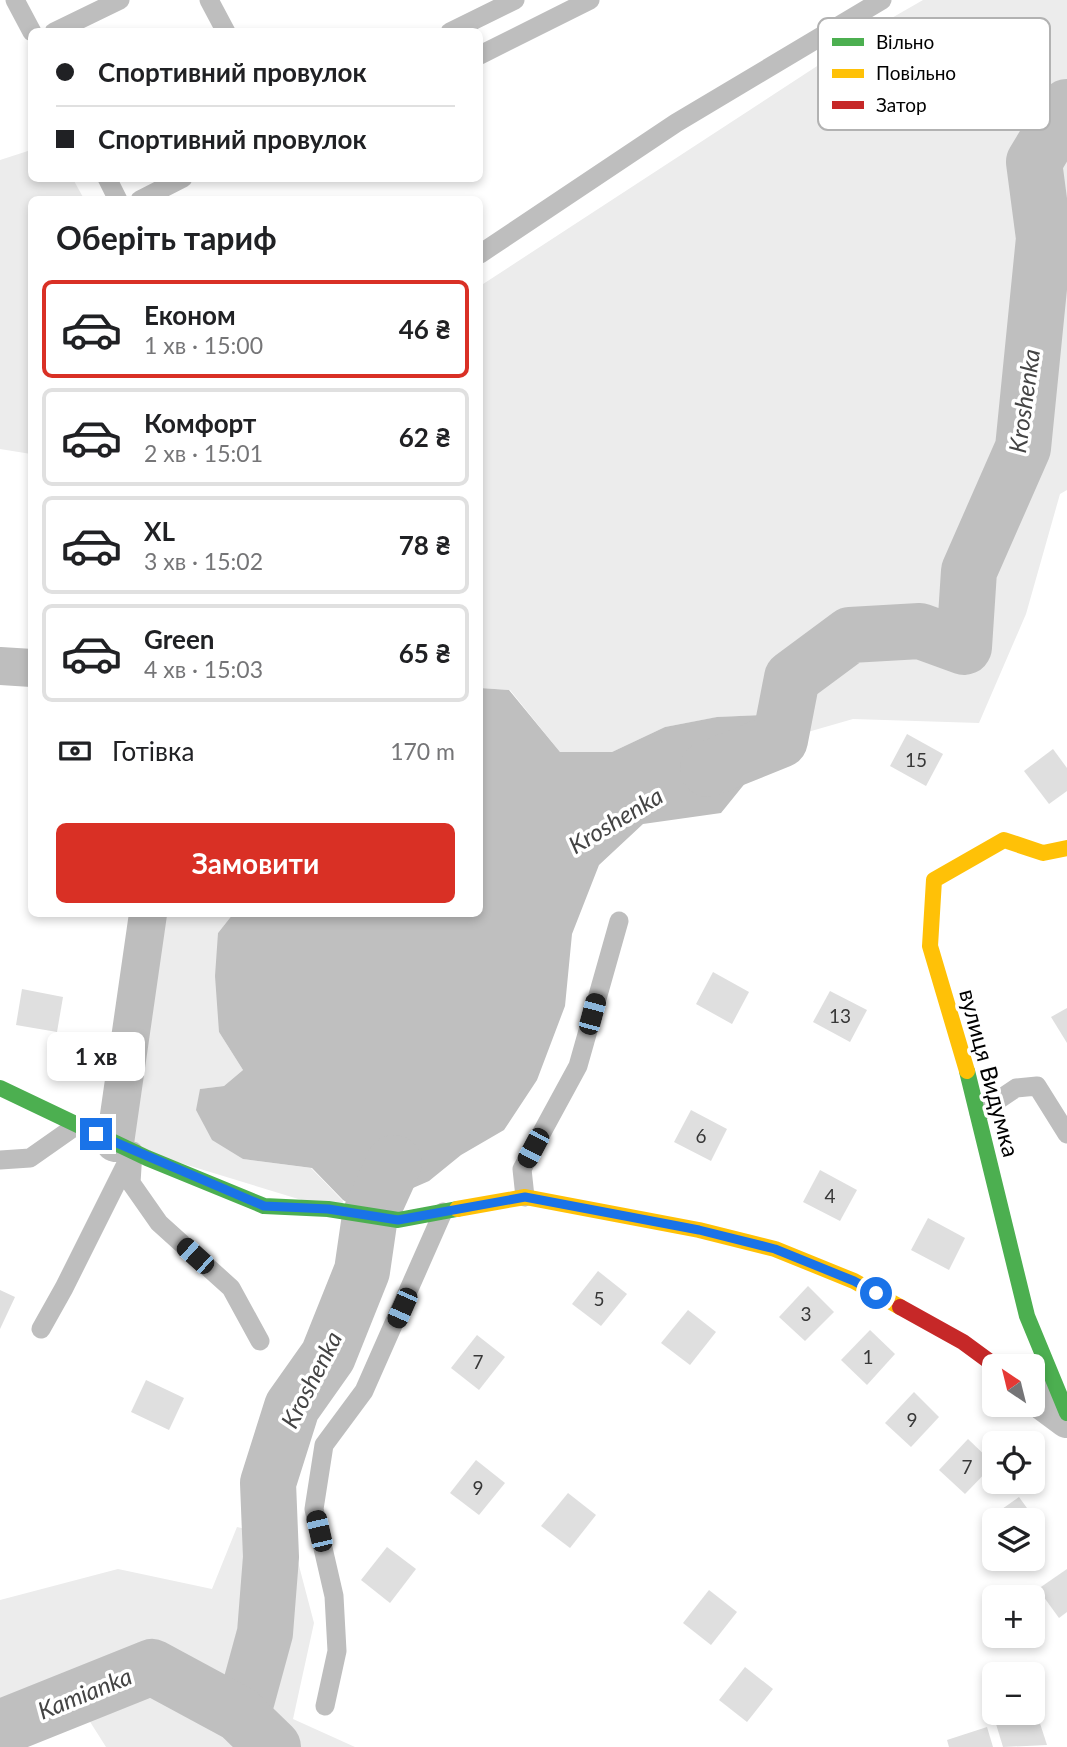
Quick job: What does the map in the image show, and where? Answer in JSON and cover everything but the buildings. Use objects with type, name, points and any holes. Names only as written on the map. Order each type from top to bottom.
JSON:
[{"type":"street","points":[[0,666],[28,668]]},
{"type":"street","name":"вулиця Видумка","points":[[1059,858],[1004,840],[934,880],[930,946],[979,1113],[1027,1316],[1067,1413]]},
{"type":"street","points":[[124,1147],[148,917]]},
{"type":"street","points":[[0,1088],[124,1147],[264,1206],[328,1209],[398,1220],[525,1197],[687,1227],[775,1249],[854,1281],[963,1342],[982,1356]]},
{"type":"street","points":[[1045,1403],[1067,1419]]},
{"type":"lane","points":[[15,0],[30,28]]},
{"type":"lane","points":[[62,28],[120,0]]},
{"type":"lane","points":[[209,0],[224,28]]},
{"type":"lane","points":[[458,28],[515,0]]},
{"type":"lane","points":[[554,0],[582,4]]},
{"type":"lane","points":[[852,18],[882,0]]},
{"type":"lane","points":[[483,54],[582,4]]},
{"type":"lane","points":[[483,252],[676,123],[818,38]]},
{"type":"lane","points":[[148,196],[175,182]]},
{"type":"lane","points":[[525,1197],[522,1168],[578,1066],[619,921]]},
{"type":"lane","points":[[979,1113],[1016,1088],[1037,1086],[1067,1134]]},
{"type":"lane","points":[[0,1160],[30,1158],[78,1125]]},
{"type":"lane","points":[[41,1329],[71,1276],[124,1147]]},
{"type":"lane","points":[[124,1147],[131,1183],[159,1223],[231,1288],[260,1341]]},
{"type":"lane","points":[[325,1706],[337,1651],[334,1596],[314,1510],[324,1445],[364,1391],[443,1212]]},
{"type":"shaded area","points":[[923,0],[1067,0],[1067,490],[1060,494],[1026,614],[979,723],[853,719],[780,740],[762,715],[718,717],[665,727],[612,752],[560,752],[510,690],[483,688],[483,284],[818,65],[818,130],[1050,130],[1050,18],[892,18]]},
{"type":"shaded area","points":[[28,151],[28,182],[75,182],[82,196],[28,196],[28,454],[0,449],[0,160]]},
{"type":"shaded area","points":[[148,917],[231,917],[218,933],[219,1032],[243,1070],[224,1086],[200,1089],[243,1159],[311,1168],[343,1201],[341,1212],[115,1143]]},
{"type":"shaded area","points":[[237,1527],[292,1539],[314,1623],[293,1719],[355,1747],[106,1747],[75,1698],[0,1728],[0,1600],[118,1569],[212,1589]]},
{"type":"water","points":[[483,688],[509,690],[560,752],[612,752],[665,727],[717,717],[762,715],[780,740],[721,813],[643,824],[599,865],[572,934],[565,1006],[537,1080],[504,1130],[461,1155],[429,1181],[390,1198],[370,1216],[343,1200],[312,1168],[243,1159],[212,1140],[196,1110],[200,1089],[224,1086],[243,1070],[219,1032],[215,976],[218,933],[231,917],[483,917]]},
{"type":"waterway","name":"Kroshenka","points":[[708,769],[780,740],[792,678],[850,635],[920,631],[964,647],[969,571],[1023,448],[1044,238],[1034,162],[1067,107]]},
{"type":"waterway","name":"Kroshenka","points":[[239,1714],[247,1699],[265,1633],[271,1557],[268,1483],[292,1407],[328,1356],[362,1271],[370,1216],[394,1163]]},
{"type":"waterway","name":"Kamianka","points":[[0,1728],[152,1667],[239,1714],[273,1747]]},
{"type":"traffic: fast","points":[[967,1071],[1027,1316],[1067,1413]]},
{"type":"traffic: fast","points":[[0,1088],[147,1158],[264,1206],[328,1209],[398,1220],[457,1209]]},
{"type":"traffic: slow","points":[[967,1071],[930,946],[934,880],[1004,840],[1043,853],[1067,848]]},
{"type":"traffic: slow","points":[[457,1209],[525,1197],[699,1230],[775,1249],[854,1281],[900,1307]]},
{"type":"traffic: jam","points":[[900,1307],[963,1342],[982,1356]]},
{"type":"route","points":[[96,1134],[264,1206],[328,1209],[398,1220],[525,1197],[699,1230],[775,1249],[854,1281],[876,1293]]}]
